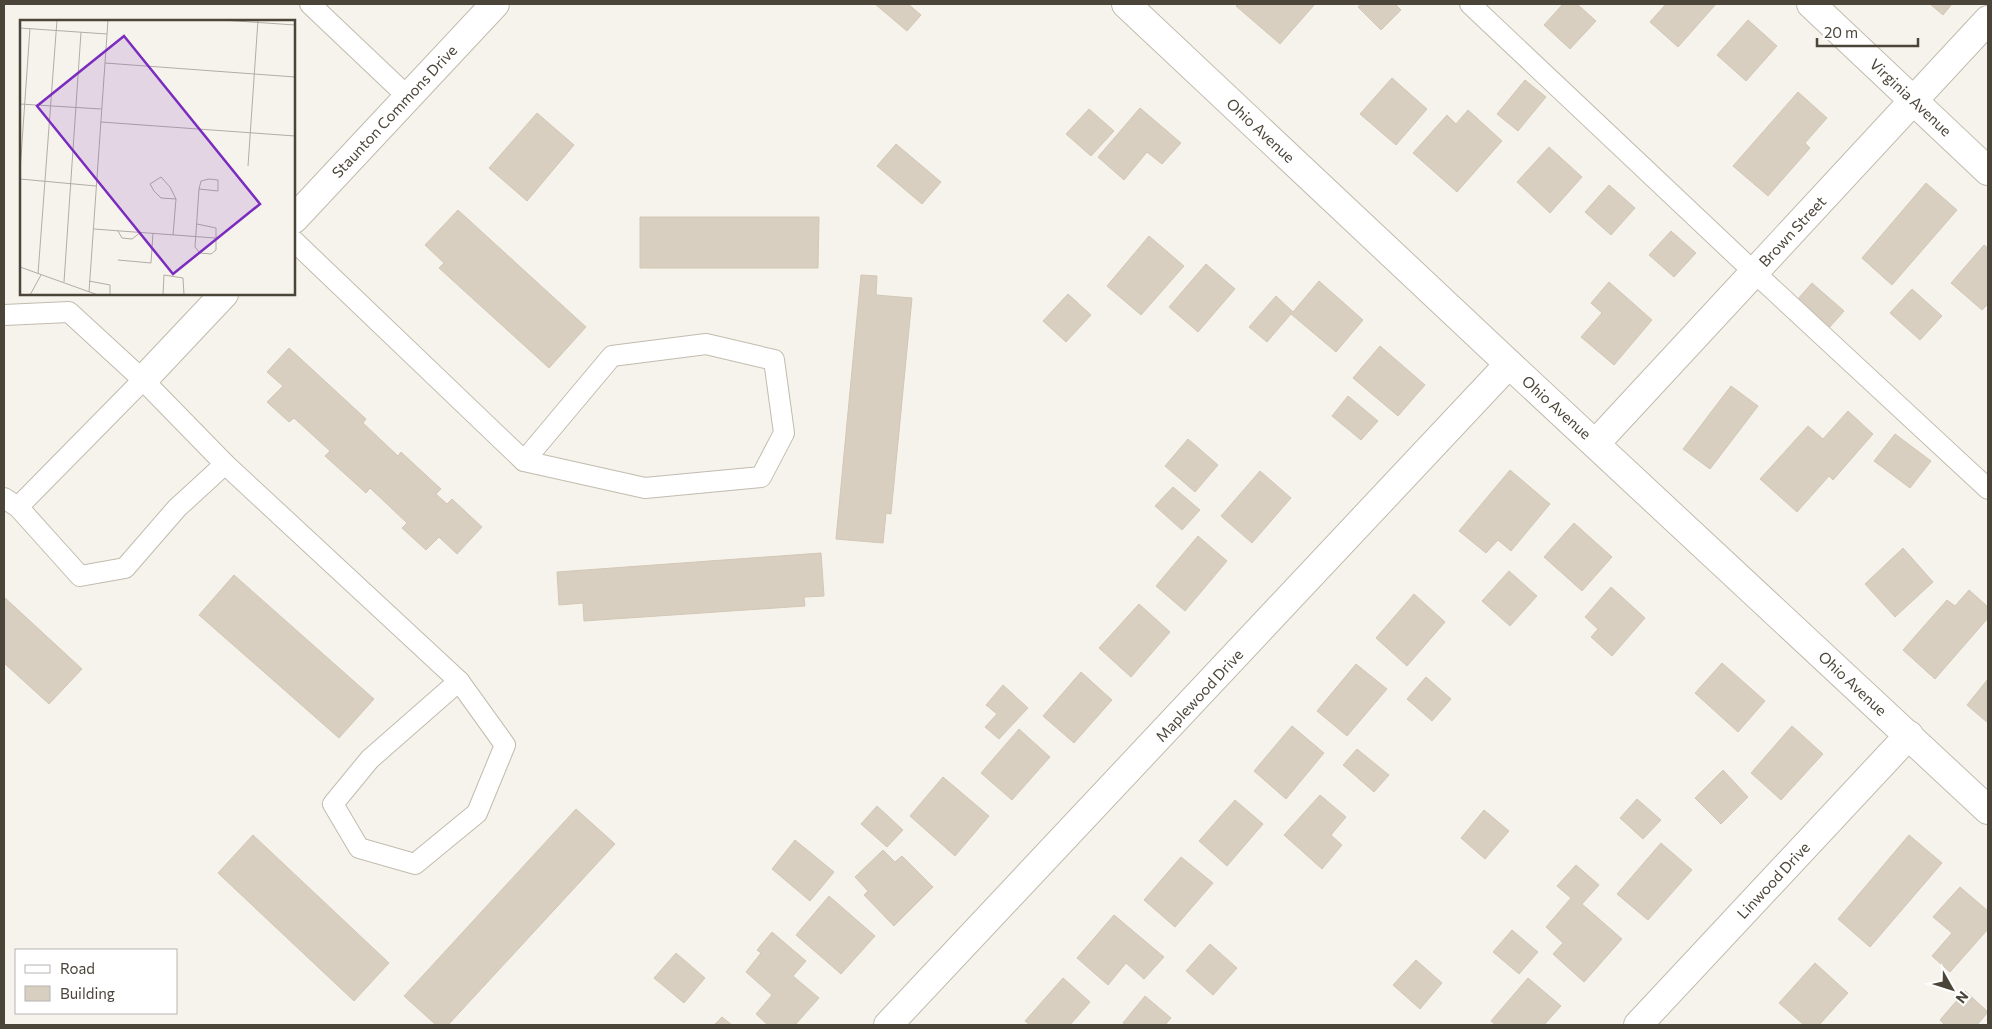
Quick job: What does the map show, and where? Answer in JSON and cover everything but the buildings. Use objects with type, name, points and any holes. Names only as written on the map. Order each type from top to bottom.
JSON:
[{"type":"street","name":"Ohio Avenue","points":[[1126,4],[1988,810]]},
{"type":"street","name":"Virginia Avenue","points":[[1811,4],[1988,170]]},
{"type":"street","name":"Staunton Commons Drive","points":[[295,218],[489,7]]},
{"type":"street","name":"Brown Street","points":[[1596,443],[1988,20]]},
{"type":"street","points":[[143,380],[223,295]]},
{"type":"street","name":"Maplewood Drive","points":[[888,1025],[1509,364]]},
{"type":"street","name":"Linwood Drive","points":[[1638,1025],[1909,735]]},
{"type":"lane","points":[[310,4],[408,97]]},
{"type":"lane","points":[[1470,4],[1754,272],[1988,488]]},
{"type":"lane","points":[[295,242],[524,461],[645,488],[761,477],[784,433],[774,360],[706,344],[612,356],[524,461]]},
{"type":"lane","points":[[4,315],[69,312],[143,380],[224,464],[459,681],[506,745],[477,813],[415,864],[359,848],[333,804],[370,759],[459,681]]},
{"type":"lane","points":[[143,380],[11,503],[80,576],[125,568],[177,508],[224,464]]}]
